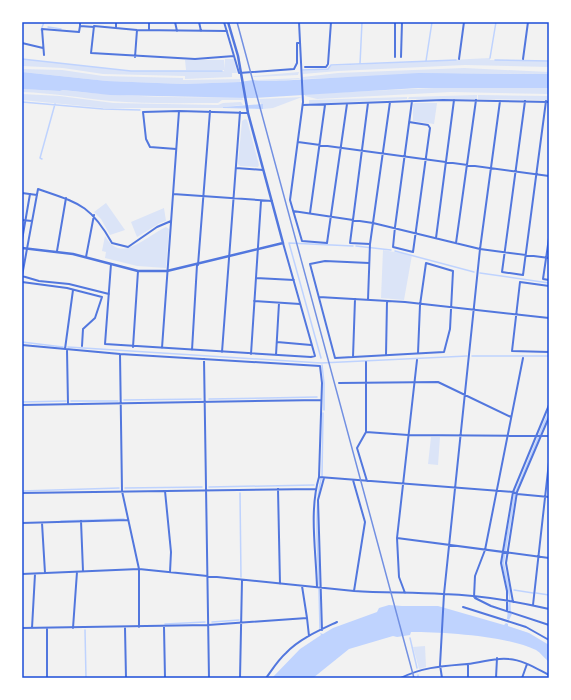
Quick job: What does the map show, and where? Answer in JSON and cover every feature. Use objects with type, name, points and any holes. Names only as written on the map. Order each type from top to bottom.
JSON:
[{"type":"street","points":[[44,55],[42,29],[79,32],[80,22]]},
{"type":"street","points":[[116,22],[116,28]]},
{"type":"street","points":[[149,22],[149,30]]},
{"type":"street","points":[[175,22],[177,31]]},
{"type":"street","points":[[199,22],[201,31]]},
{"type":"street","points":[[224,22],[239,73],[294,69],[298,63],[296,43],[300,43]]},
{"type":"street","points":[[111,264],[105,344],[251,354],[315,356],[247,111],[241,71],[228,22]]},
{"type":"street","points":[[299,22],[303,105],[290,200],[302,240],[327,243],[347,104]]},
{"type":"street","points":[[305,67],[326,67],[328,64],[331,22]]},
{"type":"street","points":[[395,57],[396,22]]},
{"type":"street","points":[[401,57],[402,22]]},
{"type":"street","points":[[459,59],[464,22]]},
{"type":"street","points":[[523,59],[528,22]]},
{"type":"street","points":[[80,26],[137,30],[227,31]]},
{"type":"street","points":[[94,28],[91,53],[135,57],[196,59],[234,56]]},
{"type":"street","points":[[135,57],[137,30]]},
{"type":"street","points":[[22,43],[44,48]]},
{"type":"street","points":[[303,105],[454,100],[525,101],[548,102],[523,275],[502,272],[525,101]]},
{"type":"street","points":[[436,238],[454,100]]},
{"type":"street","points":[[456,243],[476,100]]},
{"type":"street","points":[[409,122],[428,125],[430,128],[413,252],[393,247],[404,157],[409,122],[412,101]]},
{"type":"street","points":[[442,678],[440,665],[443,603],[466,396],[473,310],[500,101]]},
{"type":"street","points":[[368,300],[370,244],[390,102]]},
{"type":"street","points":[[368,103],[350,243],[370,244]]},
{"type":"street","points":[[310,213],[325,105]]},
{"type":"street","points":[[162,348],[179,111]]},
{"type":"street","points":[[192,350],[210,111]]},
{"type":"street","points":[[176,149],[150,147],[146,139],[143,112],[247,111]]},
{"type":"street","points":[[222,352],[240,112]]},
{"type":"street","points":[[298,142],[549,176]]},
{"type":"street","points":[[236,168],[264,170]]},
{"type":"street","points":[[109,294],[69,284],[26,278],[22,276],[38,189],[76,202],[94,215],[112,243],[122,246],[128,247],[157,227],[171,221]]},
{"type":"street","points":[[22,193],[37,195]]},
{"type":"street","points":[[22,240],[30,194]]},
{"type":"street","points":[[173,194],[273,201]]},
{"type":"street","points":[[57,251],[66,198]]},
{"type":"street","points":[[251,354],[261,201]]},
{"type":"street","points":[[292,210],[395,227],[480,249],[548,258]]},
{"type":"street","points":[[86,257],[94,215]]},
{"type":"street","points":[[22,220],[32,221]]},
{"type":"street","points":[[549,238],[548,258],[544,279],[549,280]]},
{"type":"street","points":[[22,248],[57,251],[138,271],[167,271],[198,265],[284,243]]},
{"type":"street","points":[[369,263],[325,261],[310,264],[335,358],[444,352],[450,329],[453,271],[426,263],[420,305],[418,353]]},
{"type":"street","points":[[133,346],[138,271]]},
{"type":"street","points":[[256,278],[294,280]]},
{"type":"street","points":[[22,282],[72,290],[102,297],[95,318],[83,329],[82,346]]},
{"type":"street","points":[[549,286],[520,282],[512,351],[549,352]]},
{"type":"street","points":[[68,404],[66,349],[72,290]]},
{"type":"street","points":[[319,297],[387,301],[549,318]]},
{"type":"street","points":[[353,357],[355,299]]},
{"type":"street","points":[[254,301],[300,304]]},
{"type":"street","points":[[386,355],[387,301]]},
{"type":"street","points":[[276,355],[279,303]]},
{"type":"street","points":[[277,342],[312,345]]},
{"type":"street","points":[[22,346],[120,354],[320,366],[321,400],[319,477],[316,489],[314,518],[317,587]]},
{"type":"street","points":[[120,354],[122,491],[139,569],[139,628]]},
{"type":"street","points":[[474,597],[475,576],[485,550],[523,358]]},
{"type":"street","points":[[204,359],[209,678]]},
{"type":"street","points":[[405,593],[399,577],[398,538],[417,360]]},
{"type":"street","points":[[366,362],[366,432],[357,448],[367,481]]},
{"type":"street","points":[[339,383],[366,384],[438,382],[511,417]]},
{"type":"street","points":[[22,405],[321,400]]},
{"type":"street","points":[[507,611],[508,601],[501,567],[513,492],[549,405]]},
{"type":"street","points":[[512,602],[506,566],[517,494],[549,417]]},
{"type":"street","points":[[366,432],[408,435],[549,436]]},
{"type":"street","points":[[533,605],[549,462]]},
{"type":"street","points":[[319,477],[496,492],[513,492],[517,494],[549,497]]},
{"type":"street","points":[[322,630],[318,500],[324,478]]},
{"type":"street","points":[[353,480],[365,522],[354,590]]},
{"type":"street","points":[[278,489],[280,584]]},
{"type":"street","points":[[22,493],[316,489]]},
{"type":"street","points":[[165,491],[171,552],[170,572]]},
{"type":"street","points":[[22,523],[128,520]]},
{"type":"street","points":[[81,521],[83,571]]},
{"type":"street","points":[[42,523],[46,573]]},
{"type":"street","points":[[398,538],[549,558]]},
{"type":"street","points":[[22,574],[139,569],[302,586],[444,594],[508,601],[549,609]]},
{"type":"street","points":[[73,628],[77,571]]},
{"type":"street","points":[[32,628],[35,573]]},
{"type":"street","points":[[240,678],[242,580]]},
{"type":"street","points":[[302,586],[309,636]]},
{"type":"street","points":[[474,597],[491,606],[549,625]]},
{"type":"street","points":[[463,607],[526,627],[549,640]]},
{"type":"street","points":[[22,628],[139,628],[242,624],[307,618]]},
{"type":"street","points":[[266,678],[286,653],[309,636],[338,622]]},
{"type":"street","points":[[164,627],[165,678]]},
{"type":"street","points":[[47,628],[48,678]]},
{"type":"street","points":[[125,628],[126,678]]},
{"type":"street","points":[[402,678],[440,665],[468,664],[497,658],[511,659],[527,664],[549,675]]},
{"type":"street","points":[[496,678],[497,658]]},
{"type":"street","points":[[468,664],[468,678]]},
{"type":"street","points":[[522,678],[527,664]]},
{"type":"shaded area","points":[[490,58],[490,60],[549,61],[549,67],[465,65],[303,74],[303,71],[328,69],[331,66]]},
{"type":"shaded area","points":[[22,59],[131,71],[224,71],[186,70],[185,60],[224,60],[225,69],[225,59],[234,59],[237,73],[232,73],[232,77],[185,79],[185,76],[103,74],[63,68],[22,66]]},
{"type":"shaded area","points":[[464,68],[549,72],[549,74],[462,73],[303,79],[303,77],[338,73]]},
{"type":"shaded area","points":[[22,69],[62,70],[103,76],[183,78],[183,80],[240,79],[240,82],[183,84],[107,81],[22,72]]},
{"type":"shaded area","points":[[299,72],[298,75],[253,76]]},
{"type":"shaded area","points":[[300,78],[270,82],[253,80]]},
{"type":"shaded area","points":[[455,87],[549,88],[549,94],[451,92],[317,99],[305,96],[305,94]]},
{"type":"shaded area","points":[[22,89],[63,90],[152,96],[242,97],[243,100],[222,100],[218,103],[124,102],[22,92]]},
{"type":"shaded area","points":[[22,94],[60,96],[113,103],[218,105],[223,103],[241,102],[243,105],[223,108],[103,108],[22,100]]},
{"type":"shaded area","points":[[477,95],[477,99],[408,99],[409,97]]},
{"type":"shaded area","points":[[478,95],[547,96],[547,100],[478,99]]},
{"type":"shaded area","points":[[302,97],[273,108],[263,109],[259,99]]},
{"type":"shaded area","points":[[407,97],[407,99],[309,104],[309,100]]},
{"type":"shaded area","points":[[437,103],[434,124],[413,121],[413,104]]},
{"type":"shaded area","points":[[245,119],[247,120],[259,165],[258,167],[240,166],[238,164],[242,121]]},
{"type":"shaded area","points":[[106,203],[125,230],[110,235],[101,219],[94,212]]},
{"type":"shaded area","points":[[164,208],[166,221],[137,237],[131,222]]},
{"type":"shaded area","points":[[166,227],[169,229],[166,268],[137,266],[105,258],[106,252],[102,251],[105,236],[111,244],[118,248],[126,248],[134,246]]},
{"type":"shaded area","points":[[383,250],[412,255],[404,300],[381,298]]},
{"type":"shaded area","points":[[431,437],[440,437],[438,465],[428,464]]},
{"type":"shaded area","points":[[425,646],[426,667],[419,669],[413,647]]},
{"type":"water","points":[[22,72],[107,81],[183,84],[240,82],[253,80],[276,81],[419,73],[549,74],[549,88],[418,88],[252,98],[110,95],[63,90],[22,89]]},
{"type":"water","points":[[263,104],[263,109],[223,108],[223,107]]},
{"type":"water","points":[[549,409],[549,414],[516,492],[504,563],[510,590],[512,614],[509,620],[507,619],[509,597],[502,562],[514,494]]},
{"type":"water","points":[[389,605],[438,606],[504,625],[506,623],[508,626],[529,633],[549,645],[549,662],[536,650],[509,641],[458,634],[411,632],[410,635],[397,637],[393,636],[349,649],[313,678],[272,678],[300,649],[321,635],[320,633],[323,634],[333,628],[377,612],[379,608]]},
{"type":"waterway","points":[[41,30],[44,22]]},
{"type":"waterway","points":[[360,64],[362,22]]},
{"type":"waterway","points":[[426,61],[432,22]]},
{"type":"waterway","points":[[490,58],[496,22]]},
{"type":"waterway","points":[[48,27],[61,29]]},
{"type":"waterway","points":[[22,59],[131,71],[222,71]]},
{"type":"waterway","points":[[303,70],[328,69],[331,65],[456,60]]},
{"type":"waterway","points":[[495,60],[549,61]]},
{"type":"waterway","points":[[22,102],[103,109],[140,110]]},
{"type":"waterway","points":[[42,159],[40,158],[55,104]]},
{"type":"waterway","points":[[321,358],[289,243],[353,246]]},
{"type":"waterway","points":[[356,246],[391,250]]},
{"type":"waterway","points":[[395,251],[474,272]]},
{"type":"waterway","points":[[480,273],[549,283]]},
{"type":"waterway","points":[[22,342],[63,347]]},
{"type":"waterway","points":[[68,347],[321,363],[467,356]]},
{"type":"waterway","points":[[472,356],[549,356]]},
{"type":"waterway","points":[[322,365],[324,410]]},
{"type":"waterway","points":[[209,399],[317,397]]},
{"type":"waterway","points":[[124,400],[201,399]]},
{"type":"waterway","points":[[22,402],[66,401]]},
{"type":"waterway","points":[[71,401],[118,401]]},
{"type":"waterway","points":[[322,477],[323,413]]},
{"type":"waterway","points":[[319,585],[317,519],[321,479]]},
{"type":"waterway","points":[[209,487],[314,485]]},
{"type":"waterway","points":[[125,488],[202,487]]},
{"type":"waterway","points":[[22,491],[119,488]]},
{"type":"waterway","points":[[240,493],[241,577]]},
{"type":"waterway","points":[[61,521],[124,519]]},
{"type":"waterway","points":[[319,589],[320,629]]},
{"type":"waterway","points":[[514,590],[533,593]]},
{"type":"waterway","points":[[536,593],[549,595]]},
{"type":"waterway","points":[[212,622],[239,620]]},
{"type":"waterway","points":[[165,624],[205,622]]},
{"type":"waterway","points":[[85,630],[86,678]]},
{"type":"waterway","points":[[410,638],[417,668]]},
{"type":"railway","points":[[237,22],[414,678]]}]
